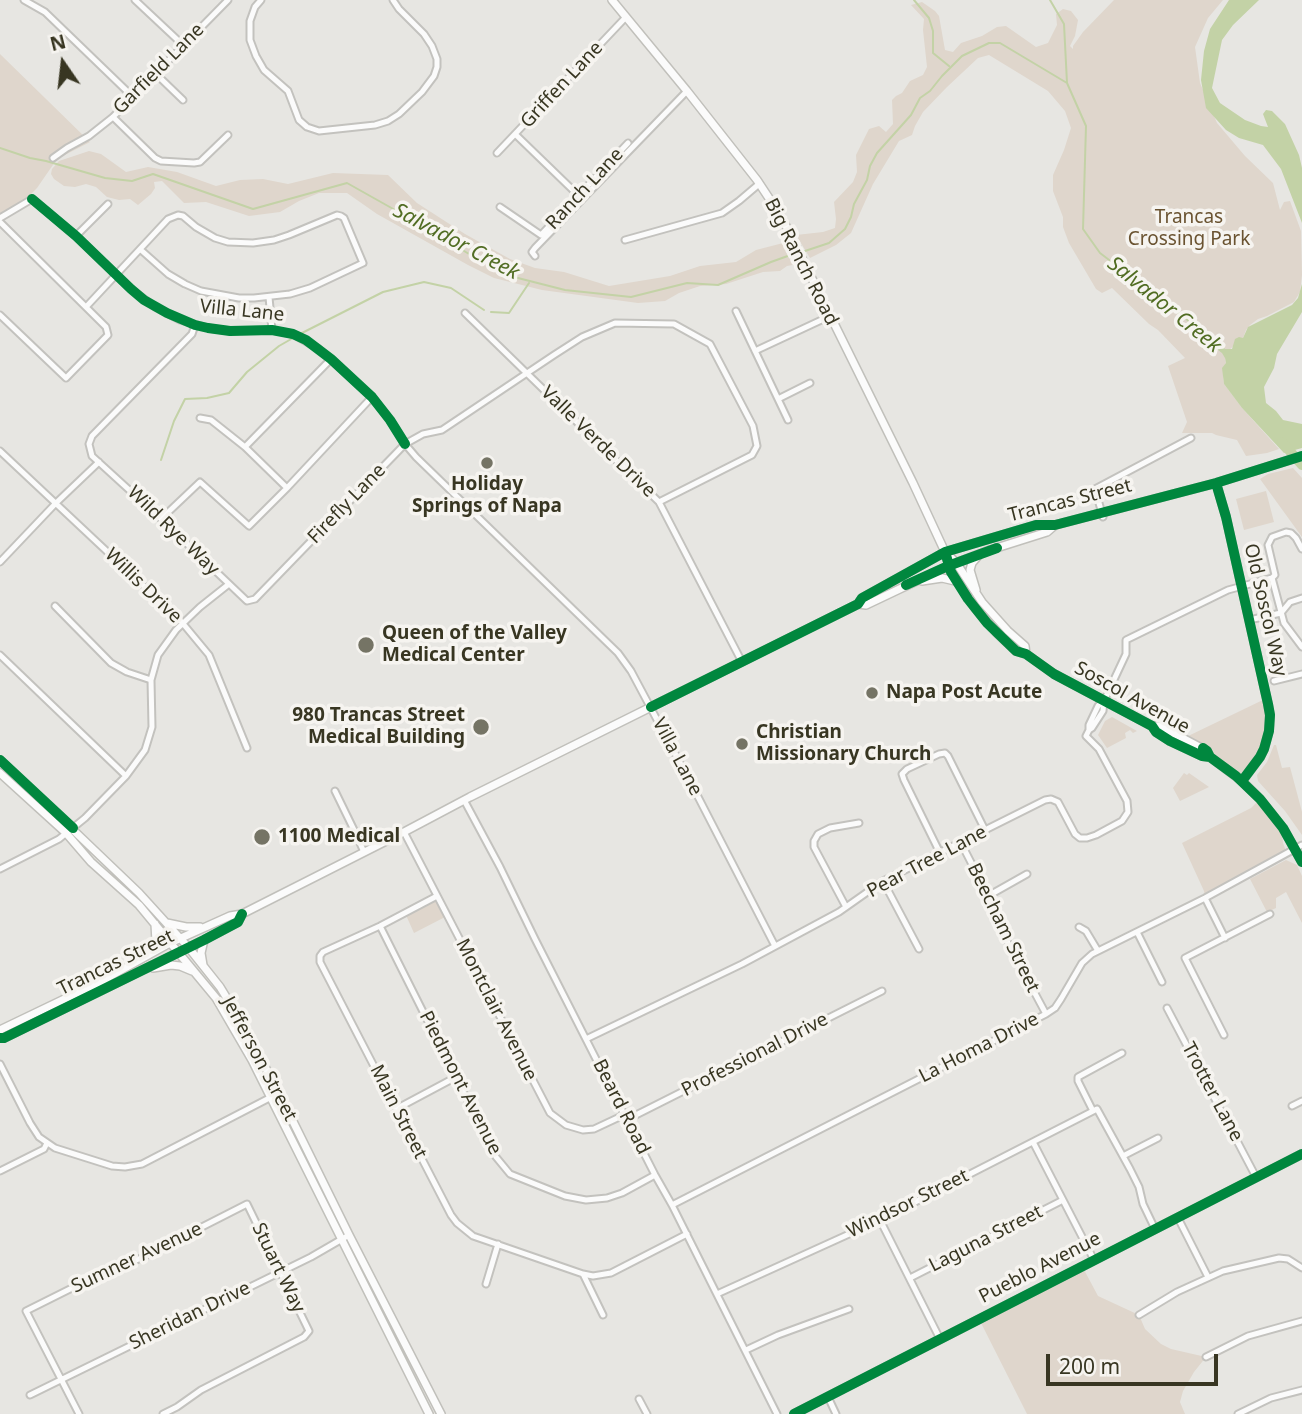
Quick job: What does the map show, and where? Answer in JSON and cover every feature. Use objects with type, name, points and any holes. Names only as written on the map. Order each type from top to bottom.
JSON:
[{"type":"main road","name":"Big Ranch Road","points":[[612,0],[687,91],[782,218],[945,552]]},
{"type":"main road","name":"Trancas Street","points":[[0,1030],[100,982],[180,938],[230,916],[242,914],[858,604],[862,598],[945,552],[1036,525],[1055,525],[1102,515],[1302,457]]},
{"type":"main road","name":"Old Soscol Way","points":[[1216,483],[1269,704],[1270,723],[1260,757],[1242,781]]},
{"type":"main road","name":"Trancas Street","points":[[858,604],[866,605],[952,565],[1047,532],[1055,525]]},
{"type":"main road","points":[[978,597],[971,576],[971,566],[977,557],[990,550]]},
{"type":"main road","name":"Soscol Avenue","points":[[945,552],[978,597],[1024,646],[1026,654]]},
{"type":"main road","name":"Soscol Avenue","points":[[952,565],[956,582],[986,621],[1016,651],[1026,654],[1054,674],[1104,701],[1207,751],[1210,757],[1242,781],[1273,814],[1299,847],[1302,862]]},
{"type":"main road","points":[[898,589],[939,578],[956,582]]},
{"type":"main road","points":[[986,621],[990,620],[1010,639],[1018,640]]},
{"type":"main road","name":"Jefferson Street","points":[[0,760],[69,830],[92,862],[139,905],[155,924],[216,999],[275,1095]]},
{"type":"main road","name":"Jefferson Street","points":[[0,774],[69,830],[139,893],[220,987],[239,1018],[429,1414]]},
{"type":"main road","name":"Trancas Street","points":[[0,1038],[189,948],[238,922],[242,914]]},
{"type":"main road","points":[[166,923],[208,927]]},
{"type":"main road","points":[[146,957],[156,944],[155,924]]},
{"type":"main road","points":[[204,940],[201,953],[204,966]]},
{"type":"main road","points":[[142,970],[171,965],[193,971]]},
{"type":"main road","points":[[75,1003],[76,998],[99,986],[100,982]]},
{"type":"main road","points":[[47,1016],[66,1002],[69,996]]},
{"type":"main road","name":"Pueblo Avenue","points":[[794,1414],[1302,1154]]},
{"type":"main road","name":"Jefferson Street","points":[[345,1237],[441,1414]]},
{"type":"street","points":[[24,0],[45,12],[132,96]]},
{"type":"street","points":[[135,0],[183,45]]},
{"type":"street","name":"Garfield Lane","points":[[53,158],[89,136],[113,117],[228,0]]},
{"type":"street","points":[[261,0],[250,21],[250,40],[256,56],[264,70],[288,91],[299,120],[307,127],[319,131],[388,121],[422,92],[434,76],[437,67],[432,46],[393,0]]},
{"type":"street","name":"Griffen Lane","points":[[497,153],[626,17]]},
{"type":"street","points":[[155,73],[183,100]]},
{"type":"street","points":[[535,256],[532,252],[535,248],[687,91]]},
{"type":"street","points":[[113,117],[161,161],[200,162],[228,135]]},
{"type":"street","points":[[515,134],[578,195]]},
{"type":"street","name":"Ranch Lane","points":[[500,207],[541,235],[628,143]]},
{"type":"street","points":[[625,240],[722,213],[759,184]]},
{"type":"street","name":"Villa Lane","points":[[0,220],[32,199],[144,300],[194,325],[230,331],[272,330],[293,334],[306,340],[331,359],[372,397],[415,457],[618,653],[651,706],[775,946]]},
{"type":"street","points":[[76,236],[108,204]]},
{"type":"street","points":[[86,307],[168,219],[178,215],[215,238],[228,242],[253,243],[289,236],[337,215],[344,218],[363,263],[310,288],[290,294],[239,298],[201,291],[185,284],[168,274],[141,250]]},
{"type":"street","points":[[0,220],[106,327],[108,335],[66,378],[0,315]]},
{"type":"street","points":[[269,297],[272,330]]},
{"type":"street","points":[[736,311],[788,420]]},
{"type":"street","name":"Valle Verde Drive","points":[[464,313],[659,502],[742,662]]},
{"type":"street","points":[[755,351],[830,316]]},
{"type":"street","name":"Firefly Lane","points":[[247,601],[255,599],[405,444],[423,434],[442,430],[582,337],[615,323],[674,324],[710,344],[753,426],[757,446],[752,455],[659,502]]},
{"type":"street","points":[[0,562],[99,462],[92,456],[89,444],[92,436],[192,334],[194,325]]},
{"type":"street","points":[[246,447],[331,359]]},
{"type":"street","points":[[778,399],[810,383]]},
{"type":"street","points":[[161,519],[200,482],[249,526],[372,397]]},
{"type":"street","points":[[200,418],[211,420],[246,447],[287,488]]},
{"type":"street","points":[[1102,515],[1095,489],[1191,438]]},
{"type":"street","name":"Willis Drive","points":[[0,451],[183,623],[209,655],[247,748]]},
{"type":"street","points":[[0,463],[6,457]]},
{"type":"street","name":"Wild Rye Way","points":[[99,462],[247,601]]},
{"type":"street","points":[[1302,549],[1296,538],[1286,532],[1272,537],[1268,545],[1275,575],[1272,578],[1284,623],[1302,647]]},
{"type":"street","name":"Pear Tree Lane","points":[[586,1039],[775,946],[839,912],[883,881],[1045,800],[1054,800],[1060,806],[1075,834],[1080,838],[1096,835],[1122,821],[1128,812],[1127,802],[1099,749],[1086,736],[1089,725],[1104,701],[1126,654],[1126,640],[1228,590],[1272,578]]},
{"type":"street","points":[[2,866],[59,839],[85,818],[126,776],[145,750],[152,727],[151,680],[158,655],[183,623],[229,584]]},
{"type":"street","points":[[1249,620],[1281,613],[1290,602],[1302,598]]},
{"type":"street","points":[[55,606],[111,663],[151,680]]},
{"type":"street","points":[[0,654],[126,776]]},
{"type":"street","points":[[1274,681],[1302,674]]},
{"type":"street","points":[[940,853],[904,780],[902,774],[907,769],[939,754],[948,756],[985,830]]},
{"type":"street","points":[[335,791],[363,852]]},
{"type":"street","name":"Beard Road","points":[[464,800],[777,1414]]},
{"type":"street","points":[[846,907],[814,844],[818,834],[827,829],[859,823]]},
{"type":"street","name":"Montclair Avenue","points":[[404,832],[550,1113],[566,1125],[583,1130],[594,1129],[627,1117]]},
{"type":"street","name":"Beecham Street","points":[[961,843],[995,909],[1000,928],[1046,1014]]},
{"type":"street","name":"La Homa Drive","points":[[672,1205],[1046,1014],[1055,1008],[1082,963],[1098,951],[1299,847]]},
{"type":"street","points":[[988,896],[1027,874]]},
{"type":"street","points":[[883,881],[919,949]]},
{"type":"street","name":"Main Street","points":[[437,896],[323,952],[320,961],[457,1223],[473,1236],[583,1274]]},
{"type":"street","points":[[1205,898],[1224,937]]},
{"type":"street","points":[[1224,1035],[1185,958],[1270,914]]},
{"type":"street","name":"Piedmont Avenue","points":[[380,926],[505,1170],[516,1178],[574,1199],[596,1200],[622,1193],[655,1175]]},
{"type":"street","points":[[1079,927],[1086,931],[1098,951]]},
{"type":"street","points":[[1137,932],[1162,982]]},
{"type":"street","name":"Professional Drive","points":[[627,1117],[882,991]]},
{"type":"street","name":"Trotter Lane","points":[[1167,1008],[1256,1177]]},
{"type":"street","points":[[1122,1053],[1078,1077],[1077,1081],[1123,1156],[1139,1187],[1143,1205],[1155,1229]]},
{"type":"street","points":[[0,1063],[39,1137],[55,1147],[108,1165],[133,1166],[165,1153],[275,1095]]},
{"type":"street","points":[[396,1109],[456,1077]]},
{"type":"street","points":[[1292,1106],[1302,1101]]},
{"type":"street","name":"Windsor Street","points":[[717,1294],[880,1220],[1095,1110]]},
{"type":"street","points":[[1123,1156],[1158,1138]]},
{"type":"street","points":[[1033,1142],[1094,1260]]},
{"type":"street","points":[[0,1171],[44,1149],[47,1143]]},
{"type":"street","name":"Laguna Street","points":[[910,1278],[1063,1200]]},
{"type":"street","name":"Stuart Way","points":[[163,1414],[201,1390],[304,1337],[309,1331],[247,1204]]},
{"type":"street","name":"Sumner Avenue","points":[[61,1378],[26,1311],[110,1269],[139,1259],[247,1204]]},
{"type":"street","points":[[1178,1218],[1208,1278]]},
{"type":"street","points":[[880,1220],[940,1339]]},
{"type":"street","points":[[583,1274],[593,1276],[611,1273],[687,1234]]},
{"type":"street","name":"Sheridan Drive","points":[[30,1395],[311,1257],[345,1237]]},
{"type":"street","points":[[486,1284],[498,1244]]},
{"type":"street","points":[[1139,1315],[1177,1292],[1223,1271],[1279,1258],[1288,1259],[1302,1268]]},
{"type":"street","points":[[583,1274],[603,1315]]},
{"type":"street","points":[[746,1350],[778,1335],[849,1309]]},
{"type":"street","points":[[1206,1357],[1248,1336],[1302,1321]]},
{"type":"street","points":[[61,1378],[79,1414]]},
{"type":"street","points":[[1238,1414],[1271,1398],[1302,1390]]},
{"type":"street","points":[[828,1397],[836,1414]]},
{"type":"street","points":[[639,1399],[647,1414]]},
{"type":"green space","name":"Trancas Crossing Park","points":[[1114,0],[1223,0],[1208,18],[1195,47],[1200,83],[1217,123],[1273,183],[1280,210],[1284,202],[1290,201],[1301,231],[1300,292],[1294,302],[1250,325],[1243,338],[1229,350],[1223,375],[1224,384],[1242,408],[1279,449],[1246,456],[1237,440],[1212,433],[1182,433],[1187,422],[1168,366],[1185,358],[1112,288],[1102,293],[1096,289],[1069,243],[1063,227],[1063,217],[1053,191],[1053,175],[1071,128],[1065,111],[1048,91],[989,55],[978,58],[947,87],[923,112],[912,135],[899,141],[873,184],[851,233],[836,245],[810,258],[796,235],[835,228],[834,202],[853,182],[857,172],[856,155],[869,129],[879,126],[886,132],[893,124],[892,100],[902,93],[910,81],[923,75],[927,67],[924,19],[911,5],[922,2],[935,11],[939,16],[945,50],[953,52],[961,43],[982,36],[997,27],[1006,26],[1036,47],[1048,43],[1057,25],[1056,14],[1063,9],[1071,11],[1078,20],[1070,46],[1073,49],[1083,32]]},
{"type":"green space","points":[[0,54],[90,142],[57,159],[37,188],[24,201],[0,217]]},
{"type":"green space","points":[[89,151],[101,154],[126,172],[148,167],[177,172],[216,186],[240,180],[263,179],[288,184],[333,173],[388,175],[417,203],[510,259],[535,268],[564,272],[609,286],[670,276],[700,266],[736,262],[756,250],[787,242],[798,264],[726,284],[700,286],[665,301],[638,303],[542,290],[494,278],[377,214],[347,193],[319,193],[280,212],[249,216],[206,202],[184,203],[162,181],[154,182],[155,188],[151,194],[138,205],[130,199],[107,197],[96,187],[86,184],[64,186],[54,179],[52,169],[59,161]]},
{"type":"green space","points":[[1293,468],[1302,478],[1302,537],[1260,479],[1268,474]]},
{"type":"green space","points":[[1266,491],[1274,522],[1244,530],[1236,499]]},
{"type":"green space","points":[[1267,698],[1269,704],[1264,749],[1244,779],[1221,760],[1184,738]]},
{"type":"green space","points":[[1112,717],[1137,731],[1133,733],[1130,730],[1125,733],[1126,738],[1107,748],[1098,735],[1105,721]]},
{"type":"green space","points":[[1274,745],[1282,768],[1290,767],[1302,812],[1302,835],[1258,781],[1257,775],[1267,762]]},
{"type":"green space","points":[[1184,773],[1189,773],[1209,787],[1180,801],[1173,788]]},
{"type":"green space","points":[[1257,802],[1282,834],[1287,854],[1205,898],[1182,843],[1251,808]]},
{"type":"green space","points":[[1286,860],[1297,865],[1302,876],[1302,923],[1286,892],[1276,898],[1276,908],[1267,912],[1250,879]]},
{"type":"green space","points":[[437,896],[447,916],[414,933],[405,913]]},
{"type":"green space","points":[[1082,1266],[1098,1296],[1139,1315],[1145,1329],[1161,1344],[1206,1357],[1183,1391],[1180,1402],[1185,1414],[1027,1414],[979,1319]]},
{"type":"shaded area","points":[[1229,0],[1259,0],[1233,25],[1222,40],[1212,88],[1220,103],[1245,120],[1268,127],[1263,114],[1266,110],[1272,111],[1285,124],[1302,168],[1302,223],[1281,169],[1263,145],[1239,138],[1226,130],[1206,108],[1201,80],[1204,51],[1210,29]]},
{"type":"shaded area","points":[[1302,284],[1302,312],[1277,354],[1274,368],[1264,387],[1266,403],[1283,420],[1302,424],[1302,448],[1284,453],[1242,408],[1224,384],[1222,368],[1226,363],[1225,358],[1211,342],[1212,339],[1225,349],[1232,349],[1235,339],[1243,338],[1248,327],[1292,305],[1298,298]]},
{"type":"waterway","points":[[914,0],[929,18],[933,31],[933,53],[949,66]]},
{"type":"waterway","points":[[1050,0],[1064,24],[1067,83]]},
{"type":"waterway","name":"Salvador Creek","points":[[802,252],[829,243],[845,229],[877,153],[911,115],[920,98],[930,91],[962,56],[989,43],[1000,43],[1067,83],[1086,126],[1083,229],[1100,253],[1213,342]]},
{"type":"waterway","name":"Salvador Creek","points":[[0,148],[105,178],[132,181],[153,174],[253,209],[347,183],[514,277],[565,290],[631,297],[687,283],[718,285],[796,253]]},
{"type":"waterway","points":[[298,335],[383,292],[424,282],[451,288],[484,310]]},
{"type":"waterway","points":[[491,312],[509,313],[529,283]]},
{"type":"waterway","points":[[161,460],[174,421],[185,399],[229,393],[247,372],[293,338]]},
{"type":"waterway","points":[[1282,442],[1302,465]]},
{"type":"cycle path","points":[[32,199],[144,300],[167,313],[208,328],[230,331],[272,330],[306,340],[372,397],[405,444]]},
{"type":"cycle path","points":[[651,707],[858,604],[862,598],[945,552],[1036,525],[1055,525],[1216,483],[1302,456]]},
{"type":"cycle path","points":[[1216,483],[1270,715],[1264,749],[1242,781]]},
{"type":"cycle path","points":[[906,585],[997,548]]},
{"type":"cycle path","points":[[945,552],[951,572],[968,599],[987,623],[1016,651],[1026,654],[1054,674],[1152,726],[1170,741],[1210,757]]},
{"type":"cycle path","points":[[1203,748],[1260,799],[1283,828],[1302,862]]},
{"type":"cycle path","points":[[0,760],[73,828]]},
{"type":"cycle path","points":[[0,1038],[204,940],[238,922],[242,914]]},
{"type":"cycle path","points":[[794,1414],[1302,1154]]},
{"type":"place","name":"Holiday Springs of Napa","points":[[487,463]]},
{"type":"place","name":"Queen of the Valley Medical Center","points":[[366,645]]},
{"type":"place","name":"Napa Post Acute","points":[[872,693]]},
{"type":"place","name":"980 Trancas Street Medical Building","points":[[481,727]]},
{"type":"place","name":"Christian Missionary Church","points":[[742,744]]},
{"type":"place","name":"1100 Medical","points":[[262,837]]}]
